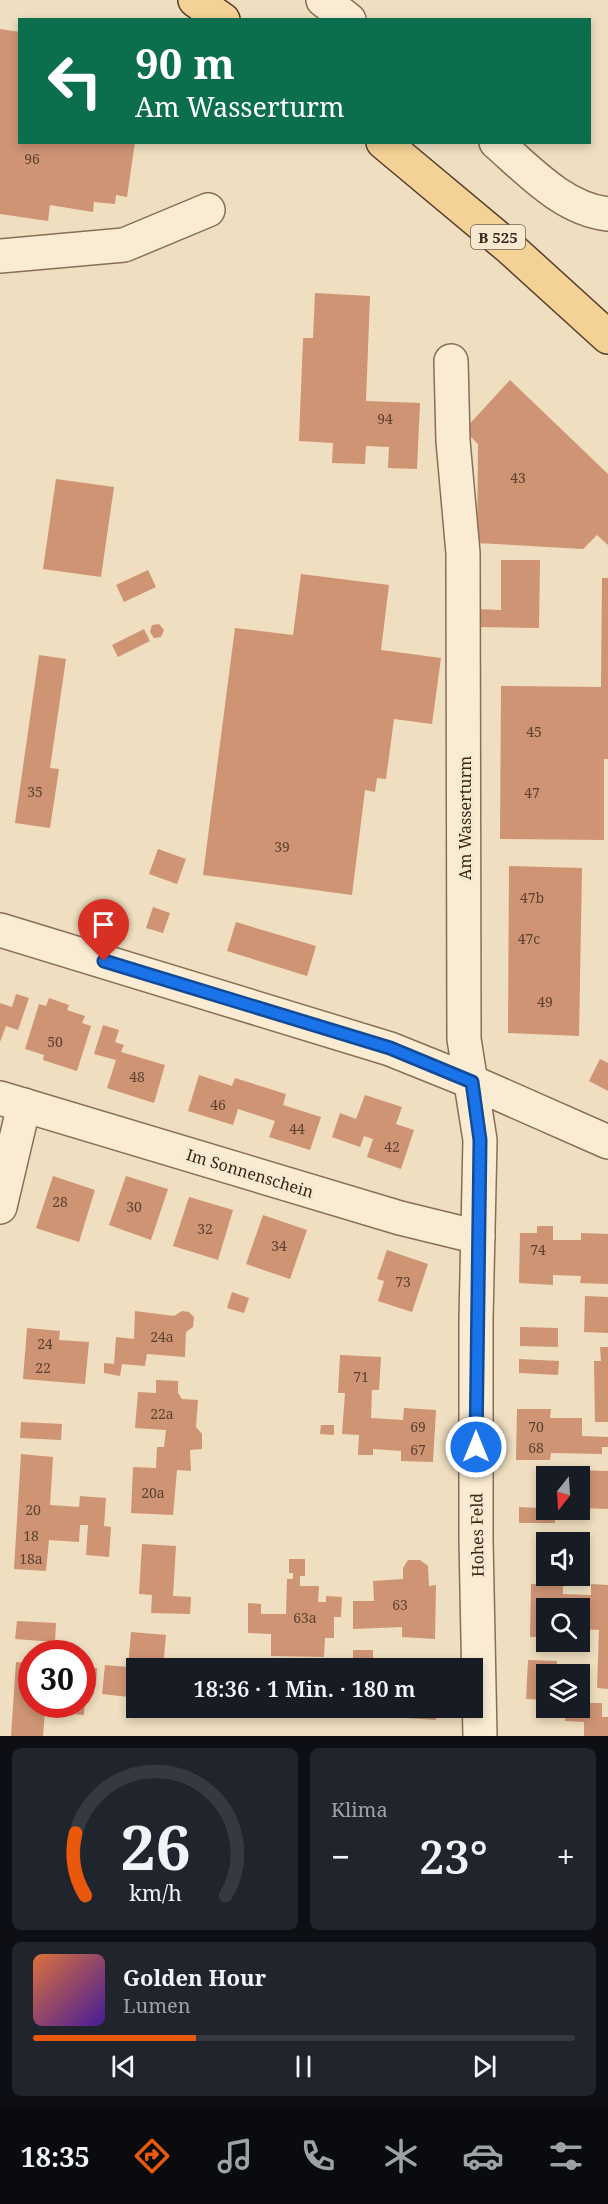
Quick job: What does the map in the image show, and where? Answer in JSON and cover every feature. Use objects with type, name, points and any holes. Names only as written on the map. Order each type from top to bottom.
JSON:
[{"type":"main road","points":[[195,0],[219,18]]},
{"type":"main road","name":"B 525","points":[[385,144],[510,248],[608,337]]},
{"type":"street","points":[[323,0],[346,18]]},
{"type":"street","points":[[498,144],[547,186],[572,203],[604,215]]},
{"type":"street","points":[[0,256],[124,245],[208,210]]},
{"type":"street","name":"Am Wasserturm","points":[[451,361],[453,441],[463,553],[464,1038],[472,1082]]},
{"type":"street","points":[[0,930],[390,1048],[608,1142]]},
{"type":"street","name":"Hohes Feld","points":[[472,1082],[480,1140],[476,1540],[480,1736]]},
{"type":"street","name":"Im Sonnenschein","points":[[0,1207],[12,1102],[400,1218],[478,1237]]},
{"type":"building","points":[[0,29],[18,32],[18,144],[135,144],[127,197],[116,195],[115,204],[94,202],[93,212],[50,205],[48,221],[0,214]]},
{"type":"building","points":[[315,293],[370,296],[366,401],[420,403],[417,469],[388,468],[389,447],[366,446],[365,464],[332,463],[333,443],[299,441],[303,338],[313,338]]},
{"type":"building","points":[[510,380],[608,474],[608,545],[597,535],[583,549],[477,543],[478,444],[464,430]]},
{"type":"building","points":[[56,479],[114,487],[101,577],[43,569]]},
{"type":"building","points":[[501,560],[540,560],[539,628],[476,627],[476,609],[501,610]]},
{"type":"building","points":[[148,570],[156,587],[124,602],[116,585]]},
{"type":"building","points":[[301,574],[389,585],[381,650],[441,658],[432,724],[394,719],[386,779],[377,778],[375,792],[365,790],[352,895],[203,875],[235,628],[293,635]]},
{"type":"building","points":[[602,578],[608,578],[608,759],[604,759],[604,840],[500,839],[501,686],[601,687]]},
{"type":"building","points":[[159,624],[164,630],[161,637],[154,638],[150,632],[152,625]]},
{"type":"building","points":[[144,629],[150,641],[118,657],[112,645]]},
{"type":"building","points":[[39,655],[66,659],[50,768],[59,769],[50,828],[15,823]]},
{"type":"building","points":[[158,849],[186,859],[177,884],[149,874]]},
{"type":"building","points":[[509,866],[582,868],[579,1036],[508,1033]]},
{"type":"building","points":[[153,907],[170,913],[163,933],[146,928]]},
{"type":"building","points":[[236,922],[316,946],[307,976],[227,951]]},
{"type":"building","points":[[16,994],[29,998],[18,1030],[6,1026],[0,1042],[0,1003],[12,1007]]},
{"type":"building","points":[[49,998],[69,1005],[67,1010],[85,1016],[82,1023],[91,1026],[77,1071],[43,1060],[44,1055],[25,1049],[39,1004],[46,1006]]},
{"type":"building","points":[[103,1025],[119,1030],[115,1042],[124,1045],[121,1052],[165,1065],[154,1103],[107,1088],[116,1060],[94,1054]]},
{"type":"building","points":[[600,1059],[608,1063],[608,1091],[589,1081]]},
{"type":"building","points":[[199,1075],[232,1086],[235,1078],[286,1094],[283,1105],[321,1117],[310,1150],[269,1137],[275,1121],[238,1109],[233,1125],[188,1111]]},
{"type":"building","points":[[365,1095],[402,1107],[396,1124],[414,1130],[401,1169],[367,1157],[373,1139],[364,1136],[360,1147],[332,1137],[340,1113],[356,1119]]},
{"type":"building","points":[[53,1176],[95,1190],[79,1242],[36,1228]]},
{"type":"building","points":[[126,1176],[168,1189],[151,1240],[109,1225]]},
{"type":"building","points":[[189,1197],[233,1210],[218,1260],[173,1246]]},
{"type":"building","points":[[263,1215],[307,1230],[290,1279],[246,1264]]},
{"type":"building","points":[[537,1226],[553,1226],[553,1240],[581,1240],[581,1233],[608,1234],[608,1284],[580,1283],[581,1276],[553,1275],[553,1285],[519,1283],[520,1233],[537,1233]]},
{"type":"building","points":[[387,1250],[428,1264],[412,1312],[378,1301],[384,1281],[377,1279]]},
{"type":"building","points":[[232,1292],[249,1298],[244,1313],[227,1308]]},
{"type":"building","points":[[585,1296],[608,1297],[608,1333],[584,1332]]},
{"type":"building","points":[[135,1311],[174,1316],[182,1311],[189,1312],[194,1317],[193,1327],[186,1332],[185,1357],[147,1354],[145,1366],[122,1364],[120,1376],[104,1373],[104,1363],[114,1364],[116,1337],[134,1339]]},
{"type":"building","points":[[520,1327],[558,1328],[558,1347],[520,1346]]},
{"type":"building","points":[[27,1328],[60,1331],[59,1340],[89,1342],[85,1384],[23,1379]]},
{"type":"building","points":[[600,1347],[608,1347],[608,1422],[595,1422],[594,1361],[601,1361]]},
{"type":"building","points":[[340,1355],[381,1357],[379,1390],[372,1390],[371,1418],[403,1420],[404,1408],[436,1410],[433,1462],[401,1461],[401,1451],[373,1449],[373,1455],[358,1455],[359,1435],[342,1434],[345,1393],[338,1393]]},
{"type":"building","points":[[519,1359],[559,1361],[558,1375],[519,1373]]},
{"type":"building","points":[[156,1380],[178,1381],[178,1393],[182,1399],[198,1400],[196,1427],[202,1434],[202,1449],[190,1450],[191,1471],[177,1470],[173,1515],[131,1513],[133,1467],[156,1468],[157,1447],[164,1447],[166,1430],[135,1428],[138,1392],[156,1393]]},
{"type":"building","points":[[517,1409],[551,1409],[550,1418],[582,1418],[582,1436],[608,1437],[608,1447],[602,1447],[602,1454],[551,1453],[550,1460],[516,1460]]},
{"type":"building","points":[[21,1422],[62,1424],[61,1440],[20,1438]]},
{"type":"building","points":[[321,1425],[334,1425],[334,1435],[320,1434]]},
{"type":"building","points":[[21,1454],[53,1457],[50,1505],[79,1507],[80,1496],[106,1498],[104,1526],[111,1527],[109,1557],[86,1555],[88,1525],[80,1525],[79,1542],[49,1540],[46,1571],[14,1569]]},
{"type":"building","points":[[590,1470],[608,1471],[608,1509],[590,1508]]},
{"type":"building","points":[[519,1507],[536,1508],[536,1520],[555,1520],[555,1523],[519,1523]]},
{"type":"building","points":[[142,1544],[176,1546],[173,1596],[191,1597],[190,1614],[151,1613],[152,1595],[139,1594]]},
{"type":"building","points":[[289,1559],[305,1559],[305,1576],[300,1576],[300,1586],[319,1586],[318,1602],[326,1602],[326,1596],[342,1597],[341,1617],[334,1617],[334,1638],[325,1638],[324,1657],[271,1656],[271,1634],[248,1633],[248,1603],[261,1604],[261,1614],[286,1614],[287,1579],[293,1579],[293,1573],[289,1573]]},
{"type":"building","points":[[408,1560],[420,1560],[428,1566],[429,1586],[436,1585],[435,1639],[402,1637],[402,1627],[353,1629],[353,1601],[374,1601],[373,1581],[403,1579],[403,1568]]},
{"type":"building","points":[[531,1584],[563,1586],[563,1594],[591,1595],[591,1584],[608,1585],[608,1689],[597,1688],[599,1630],[590,1630],[590,1598],[536,1598],[536,1637],[530,1637]]},
{"type":"building","points":[[17,1621],[56,1623],[55,1640],[15,1639]]},
{"type":"building","points":[[131,1632],[166,1635],[164,1658],[129,1658]]},
{"type":"building","points":[[353,1650],[373,1650],[373,1658],[353,1658]]},
{"type":"building","points":[[528,1660],[557,1661],[557,1664],[536,1664],[536,1700],[526,1699]]},
{"type":"building","points":[[16,1662],[18,1662],[18,1718],[44,1718],[43,1736],[11,1736]]},
{"type":"building","points":[[105,1665],[126,1667],[126,1697],[102,1694]]},
{"type":"building","points":[[590,1703],[602,1703],[602,1717],[608,1717],[608,1736],[584,1736],[584,1722],[565,1721],[565,1718],[590,1718]]},
{"type":"building","points":[[405,1718],[436,1718],[436,1720]]},
{"type":"route","points":[[104,961],[390,1048],[472,1082],[480,1140],[476,1447]]}]
